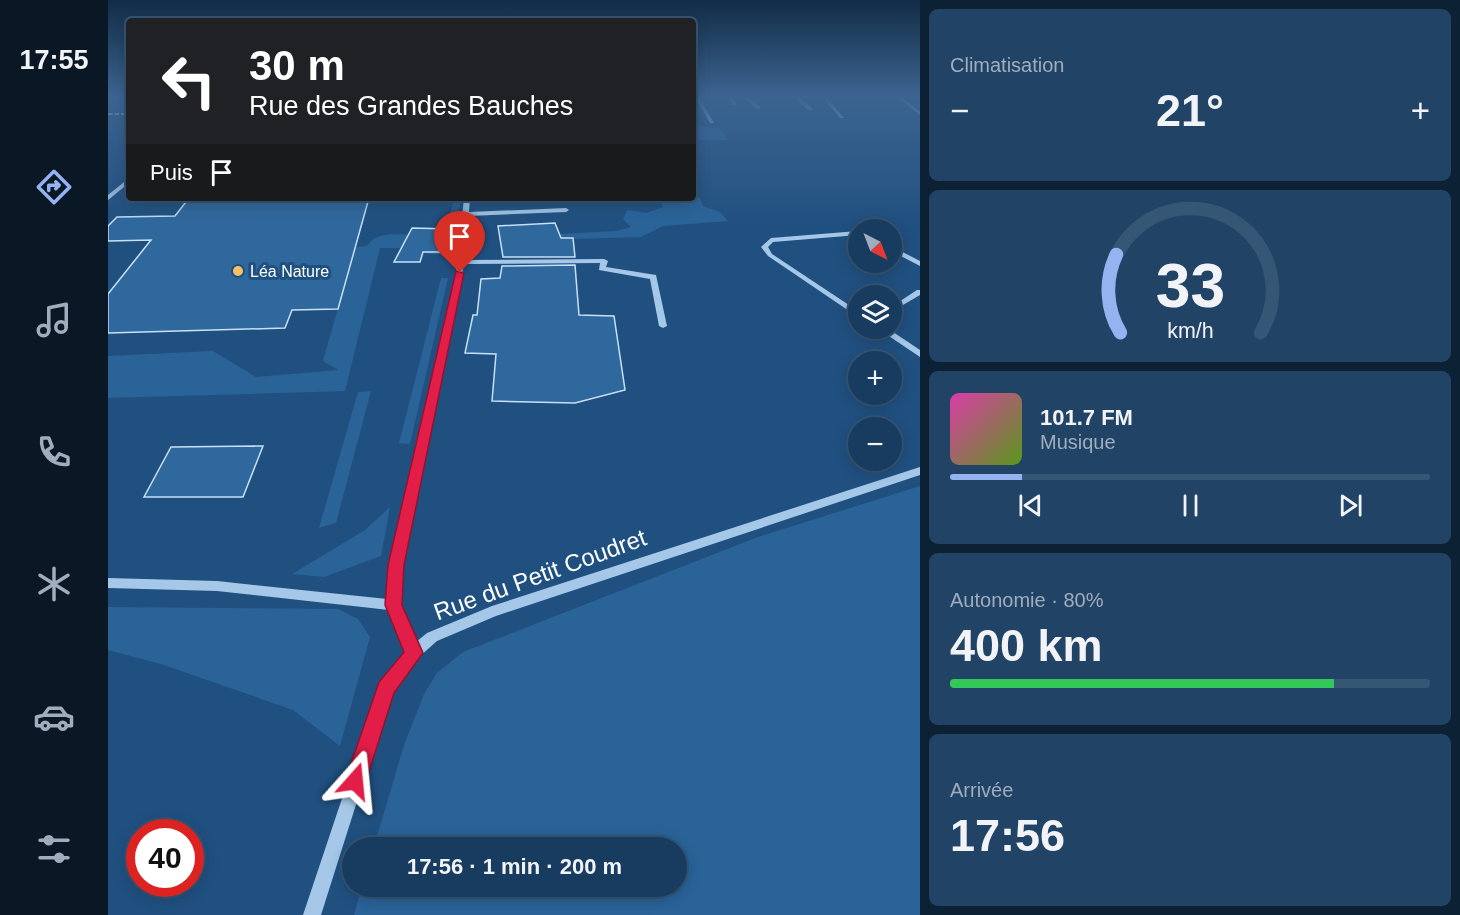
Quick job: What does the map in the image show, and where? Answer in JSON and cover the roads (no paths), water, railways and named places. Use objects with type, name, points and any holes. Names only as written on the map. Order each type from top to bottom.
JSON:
[{"type":"street","points":[[108,198],[126,183]]},
{"type":"street","points":[[414,653],[393,605],[396,565],[461,262],[467,201]]},
{"type":"street","points":[[465,214],[566,210]]},
{"type":"street","points":[[848,234],[771,240],[764,247],[770,255],[848,308]]},
{"type":"street","points":[[902,254],[920,264]]},
{"type":"street","points":[[461,262],[604,261],[602,268],[652,277],[663,326]]},
{"type":"street","points":[[902,303],[920,292]]},
{"type":"street","points":[[898,339],[920,354]]},
{"type":"street","name":"Rue du Petit Coudret","points":[[312,915],[386,688],[414,653],[432,637],[492,612],[920,471]]},
{"type":"street","points":[[108,582],[217,586],[393,605]]},
{"type":"place","name":"Léa Nature","points":[[238,271]]}]
